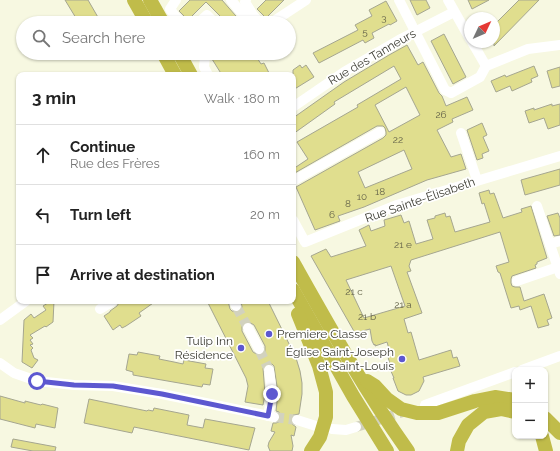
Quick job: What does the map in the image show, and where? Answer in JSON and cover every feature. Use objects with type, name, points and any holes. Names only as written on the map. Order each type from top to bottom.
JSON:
[{"type":"highway","points":[[134,0],[143,16]]},
{"type":"highway","points":[[150,0],[159,16]]},
{"type":"highway","points":[[167,60],[173,72]]},
{"type":"highway","points":[[183,60],[189,72]]},
{"type":"highway","points":[[296,267],[359,377],[408,451]]},
{"type":"highway","points":[[296,295],[349,389],[387,451]]},
{"type":"highway","points":[[293,304],[319,366],[326,392],[326,417],[320,437],[311,451]]},
{"type":"highway","points":[[359,377],[375,386],[388,400],[401,409],[417,413],[438,413],[475,401],[495,397],[512,400]]},
{"type":"highway","points":[[457,451],[459,441],[468,425],[484,412],[501,409],[512,411]]},
{"type":"highway","points":[[548,421],[560,434]]},
{"type":"street","points":[[175,16],[170,9],[176,0]]},
{"type":"street","points":[[231,0],[244,16]]},
{"type":"street","points":[[246,0],[245,2],[254,16]]},
{"type":"street","points":[[282,16],[306,0]]},
{"type":"street","points":[[399,0],[445,90],[451,93],[480,77],[486,66],[528,49],[560,45]]},
{"type":"street","points":[[448,0],[464,29]]},
{"type":"street","name":"Rue des Tanneurs","points":[[296,105],[344,72],[454,12]]},
{"type":"street","points":[[476,48],[486,66]]},
{"type":"street","points":[[205,60],[204,67],[206,72]]},
{"type":"street","points":[[296,179],[380,132]]},
{"type":"street","points":[[461,133],[477,180]]},
{"type":"street","name":"Rue Sainte-Élisabeth","points":[[296,226],[305,242],[397,205],[560,156]]},
{"type":"street","points":[[517,281],[559,271],[537,206]]},
{"type":"street","points":[[550,244],[560,241]]},
{"type":"street","points":[[0,319],[21,304]]},
{"type":"street","points":[[100,310],[109,304]]},
{"type":"street","points":[[248,328],[259,349]]},
{"type":"street","points":[[530,367],[560,356]]},
{"type":"street","points":[[0,363],[14,373],[37,381],[74,385],[113,386],[162,394],[271,416],[272,394],[269,370]]},
{"type":"street","points":[[425,405],[512,373]]},
{"type":"street","points":[[297,420],[316,426]]},
{"type":"street","points":[[332,430],[346,430],[356,427]]},
{"type":"building","points":[[65,0],[88,0],[97,16],[75,16]]},
{"type":"building","points":[[190,0],[222,0],[236,16],[220,16],[206,2],[192,16],[184,16],[179,11]]},
{"type":"building","points":[[266,0],[284,0],[268,16],[264,16],[257,9]]},
{"type":"building","points":[[410,0],[426,0],[430,8],[417,15]]},
{"type":"building","points":[[468,0],[489,0],[472,9]]},
{"type":"building","points":[[519,0],[539,0],[500,40],[500,19]]},
{"type":"building","points":[[386,1],[397,21],[372,33],[374,38],[365,43],[363,40],[319,63],[313,53],[358,30],[355,25],[372,16],[369,10]]},
{"type":"building","points":[[444,34],[466,77],[453,84],[431,41]]},
{"type":"building","points":[[407,45],[418,65],[423,62],[446,106],[467,97],[473,110],[452,119],[453,122],[437,130],[451,157],[461,154],[466,169],[427,180],[364,207],[338,216],[340,221],[315,230],[296,187],[383,138],[386,135],[386,132],[383,126],[377,126],[296,172],[296,167],[308,159],[297,142],[358,107],[357,105],[401,79],[394,66],[334,102],[335,104],[296,132],[296,116],[344,82]],"holes":[[[406,87],[420,115],[389,132],[375,105]],[[404,150],[412,169],[365,188],[358,172]]]},
{"type":"building","points":[[213,60],[258,60],[261,64],[264,63],[268,72],[220,72]]},
{"type":"building","points":[[300,65],[302,68],[306,65],[314,77],[296,88],[296,72],[293,72],[293,70]]},
{"type":"building","points":[[534,66],[538,76],[531,79],[532,82],[512,91],[510,86],[496,92],[491,81]]},
{"type":"building","points":[[560,67],[560,86],[552,88],[547,71]]},
{"type":"building","points":[[552,104],[552,106],[560,104],[560,125],[548,129],[544,118],[529,123],[525,111],[534,108],[534,110]]},
{"type":"building","points":[[482,123],[487,135],[483,137],[489,151],[482,154],[483,158],[477,160],[467,130]]},
{"type":"building","points":[[560,169],[560,185],[525,195],[521,180]]},
{"type":"building","points":[[489,190],[490,194],[494,193],[503,218],[522,212],[521,209],[531,206],[547,258],[537,262],[535,265],[536,268],[512,276],[511,283],[512,286],[520,287],[524,301],[544,294],[552,318],[547,320],[549,325],[538,328],[531,306],[520,310],[519,306],[511,308],[500,273],[498,272],[496,266],[509,262],[500,232],[411,260],[409,266],[411,271],[407,272],[422,313],[404,319],[408,333],[411,332],[419,360],[451,350],[453,358],[457,357],[460,366],[423,377],[424,381],[419,391],[411,395],[406,395],[398,391],[393,378],[388,357],[391,356],[387,342],[375,346],[372,341],[370,329],[355,333],[311,256],[326,249],[331,257],[366,246],[359,230],[369,225],[371,231],[385,226],[384,220],[401,215],[404,223],[409,221],[416,244],[433,239],[427,220],[445,213],[446,217],[450,216],[455,232],[490,222],[479,193]],"holes":[[[391,266],[405,306],[364,318],[346,280]]]},
{"type":"building","points":[[558,213],[560,218],[560,235],[554,236],[547,216]]},
{"type":"building","points":[[46,304],[54,304],[53,322],[30,335],[33,338],[30,340],[33,344],[30,345],[33,348],[31,350],[34,358],[38,360],[32,368],[22,362],[24,320],[31,314],[34,318],[46,310],[43,306]]},
{"type":"building","points":[[118,304],[152,304],[139,313],[141,316],[122,328],[120,325],[113,330],[104,316]]},
{"type":"building","points":[[209,304],[229,304],[232,311],[239,312],[242,307],[242,304],[269,304],[296,358],[302,383],[299,414],[293,415],[291,418],[292,424],[296,427],[294,436],[291,435],[293,446],[292,451],[270,451],[268,446],[275,432],[271,431],[273,423],[279,422],[280,418],[279,412],[276,411],[278,393],[274,366],[269,364],[265,365],[263,368],[265,394],[263,405],[245,402],[248,386],[246,378]],"holes":[[[245,322],[249,322],[254,325],[265,346],[265,352],[262,355],[258,355],[253,352],[242,331],[242,325]]]},
{"type":"building","points":[[138,352],[160,356],[159,359],[183,364],[184,360],[206,364],[205,368],[213,369],[210,385],[203,384],[202,387],[133,375],[133,372],[126,370],[129,354],[137,355]]},
{"type":"building","points":[[0,396],[25,403],[25,401],[58,408],[55,428],[36,424],[35,428],[0,419]]},
{"type":"building","points":[[89,399],[147,411],[153,411],[154,408],[189,415],[187,425],[203,428],[205,419],[255,428],[249,450],[134,427],[132,433],[84,423]]},
{"type":"building","points":[[13,439],[56,447],[55,451],[33,451],[11,447]]},
{"type":"tunnel","points":[[236,306],[248,328]]},
{"type":"tunnel","points":[[259,349],[269,370]]},
{"type":"tunnel","points":[[356,427],[409,410]]},
{"type":"tunnel","points":[[274,417],[297,420]]},
{"type":"place","name":"Premiere Classe","points":[[269,334]]},
{"type":"place","name":"Tulip Inn Résidence","points":[[241,348]]},
{"type":"place","name":"Église Saint-Joseph et Saint-Louis","points":[[402,359]]},
{"type":"route","points":[[37,381],[74,385],[113,386],[162,394],[268,416],[272,394]]}]
